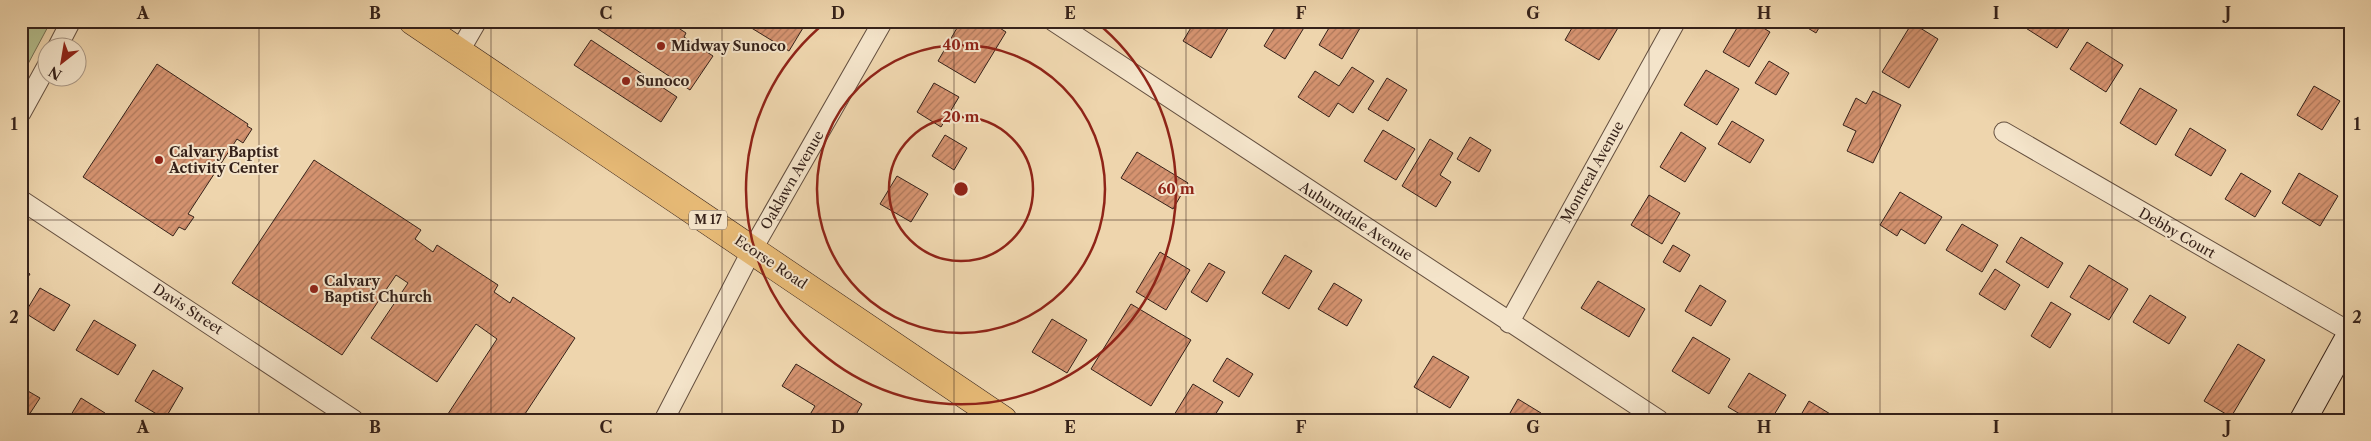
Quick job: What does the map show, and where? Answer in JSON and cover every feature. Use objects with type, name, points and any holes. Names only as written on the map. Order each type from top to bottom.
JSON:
[{"type":"main road","name":"Ecorse Road","points":[[413,21],[1003,420]]},
{"type":"street","points":[[62,38],[71,21]]},
{"type":"street","points":[[459,52],[477,21]]},
{"type":"street","name":"Oaklawn Avenue","points":[[664,420],[752,250],[883,21]]},
{"type":"street","name":"Auburndale Avenue","points":[[1053,21],[1659,420]]},
{"type":"street","name":"Montreal Avenue","points":[[1509,323],[1676,21]]},
{"type":"street","points":[[21,113],[38,82]]},
{"type":"street","name":"Debby Court","points":[[2004,132],[2350,332]]},
{"type":"street","name":"Davis Street","points":[[21,200],[354,420]]},
{"type":"street","points":[[2303,420],[2350,336]]},
{"type":"green space","points":[[21,21],[51,21],[42,38],[38,38],[38,45],[21,77]]},
{"type":"building","name":"Midway Sunoco","points":[[586,21],[668,21],[686,33],[684,37],[713,56],[690,90]]},
{"type":"building","points":[[740,21],[803,21],[806,23],[789,51]]},
{"type":"building","points":[[961,21],[989,21],[1006,32],[975,83],[938,61]]},
{"type":"building","points":[[1195,21],[1232,21],[1211,58],[1183,41]]},
{"type":"building","points":[[1279,21],[1308,21],[1285,59],[1264,46]]},
{"type":"building","points":[[1333,21],[1363,23],[1342,59],[1319,45]]},
{"type":"building","points":[[1576,21],[1622,21],[1599,60],[1565,40]]},
{"type":"building","points":[[1741,21],[1752,21],[1770,32],[1749,67],[1723,52]]},
{"type":"building","points":[[1796,21],[1823,21],[1816,33]]},
{"type":"building","points":[[2023,21],[2073,22],[2057,48],[2021,25]]},
{"type":"building","points":[[1912,23],[1938,39],[1909,88],[1882,72]]},
{"type":"building","name":"Sunoco","points":[[591,40],[677,97],[661,122],[574,65]]},
{"type":"building","points":[[2087,42],[2123,65],[2106,92],[2070,69]]},
{"type":"building","points":[[1769,61],[1789,73],[1776,95],[1755,83]]},
{"type":"building","name":"Calvary Baptist Activity Center","points":[[157,64],[248,124],[247,126],[252,129],[243,143],[237,139],[188,214],[194,217],[185,230],[179,227],[173,236],[83,177]]},
{"type":"building","points":[[1352,67],[1374,81],[1353,113],[1338,103],[1329,117],[1298,97],[1315,71],[1339,86]]},
{"type":"building","points":[[1706,70],[1739,89],[1717,125],[1684,105]]},
{"type":"building","points":[[1387,78],[1407,90],[1388,121],[1368,109]]},
{"type":"building","points":[[934,83],[959,97],[941,127],[917,112]]},
{"type":"building","points":[[2314,86],[2340,101],[2322,130],[2297,115]]},
{"type":"building","points":[[2140,88],[2177,110],[2156,145],[2120,123]]},
{"type":"building","points":[[1873,91],[1901,105],[1873,163],[1847,151],[1856,131],[1843,125],[1856,98],[1866,104]]},
{"type":"building","points":[[1732,121],[1764,140],[1750,163],[1718,144]]},
{"type":"building","points":[[2190,128],[2226,150],[2211,176],[2175,155]]},
{"type":"building","points":[[1383,130],[1415,149],[1396,180],[1364,161]]},
{"type":"building","points":[[1681,132],[1706,148],[1685,182],[1660,167]]},
{"type":"building","points":[[945,135],[967,148],[954,170],[932,156]]},
{"type":"building","points":[[1470,137],[1491,150],[1479,172],[1457,159]]},
{"type":"building","points":[[1430,139],[1453,153],[1440,175],[1451,182],[1436,207],[1402,186]]},
{"type":"building","points":[[1137,152],[1188,183],[1173,209],[1121,178]]},
{"type":"building","name":"Calvary Baptist Church","points":[[314,160],[421,230],[415,239],[433,252],[437,245],[498,285],[494,292],[510,303],[513,297],[575,338],[521,420],[444,420],[497,339],[476,324],[437,382],[371,338],[408,283],[396,275],[342,355],[232,283]]},
{"type":"building","points":[[2241,173],[2271,191],[2255,217],[2225,199]]},
{"type":"building","points":[[2299,173],[2338,196],[2320,226],[2282,203]]},
{"type":"building","points":[[897,176],[928,194],[911,222],[880,204]]},
{"type":"building","points":[[1900,192],[1942,217],[1925,244],[1901,229],[1897,236],[1880,225]]},
{"type":"building","points":[[1649,195],[1680,213],[1662,244],[1631,225]]},
{"type":"building","points":[[1962,224],[1998,245],[1982,272],[1946,250]]},
{"type":"building","points":[[2021,237],[2063,263],[2048,288],[2006,262]]},
{"type":"building","points":[[1673,245],[1690,255],[1680,272],[1663,262]]},
{"type":"building","points":[[1160,252],[1190,270],[1166,310],[1136,292]]},
{"type":"building","points":[[1285,255],[1312,271],[1289,309],[1262,293]]},
{"type":"building","points":[[1209,263],[1225,272],[1207,302],[1191,292]]},
{"type":"building","points":[[2089,265],[2128,289],[2109,320],[2070,297]]},
{"type":"building","points":[[21,268],[30,274],[21,288]]},
{"type":"building","points":[[1995,269],[2020,285],[2005,310],[1979,294]]},
{"type":"building","points":[[1598,281],[1645,309],[1629,337],[1581,308]]},
{"type":"building","points":[[1334,283],[1362,300],[1347,326],[1318,309]]},
{"type":"building","points":[[1700,285],[1726,301],[1711,326],[1685,311]]},
{"type":"building","points":[[40,288],[70,305],[54,331],[25,313]]},
{"type":"building","points":[[2150,295],[2186,317],[2169,344],[2133,322]]},
{"type":"building","points":[[2051,302],[2071,314],[2050,348],[2031,336]]},
{"type":"building","points":[[1131,304],[1191,340],[1151,406],[1091,369]]},
{"type":"building","points":[[1052,319],[1087,340],[1067,373],[1032,352]]},
{"type":"building","points":[[94,320],[136,345],[118,375],[76,350]]},
{"type":"building","points":[[1693,337],[1730,359],[1709,394],[1672,371]]},
{"type":"building","points":[[2238,344],[2265,360],[2231,417],[2204,401]]},
{"type":"building","points":[[1433,356],[1469,377],[1450,408],[1414,387]]},
{"type":"building","points":[[1227,358],[1253,374],[1239,397],[1213,381]]},
{"type":"building","points":[[796,364],[862,404],[853,420],[811,420],[808,418],[815,406],[782,386]]},
{"type":"building","points":[[153,370],[183,388],[165,419],[135,401]]},
{"type":"building","points":[[1749,373],[1786,395],[1771,420],[1750,420],[1728,407]]},
{"type":"building","points":[[1193,384],[1223,402],[1212,420],[1171,420]]},
{"type":"building","points":[[21,387],[40,398],[29,415],[21,410]]},
{"type":"building","points":[[81,398],[105,413],[101,420],[68,420]]},
{"type":"building","points":[[1518,399],[1541,413],[1537,420],[1506,420]]},
{"type":"building","points":[[1809,401],[1840,420],[1798,420]]},
{"type":"place","name":"Midway Sunoco","points":[[661,46]]},
{"type":"place","name":"Sunoco","points":[[626,81]]},
{"type":"place","name":"Calvary Baptist Activity Center","points":[[159,160]]},
{"type":"place","name":"Calvary Baptist Church","points":[[314,289]]}]
